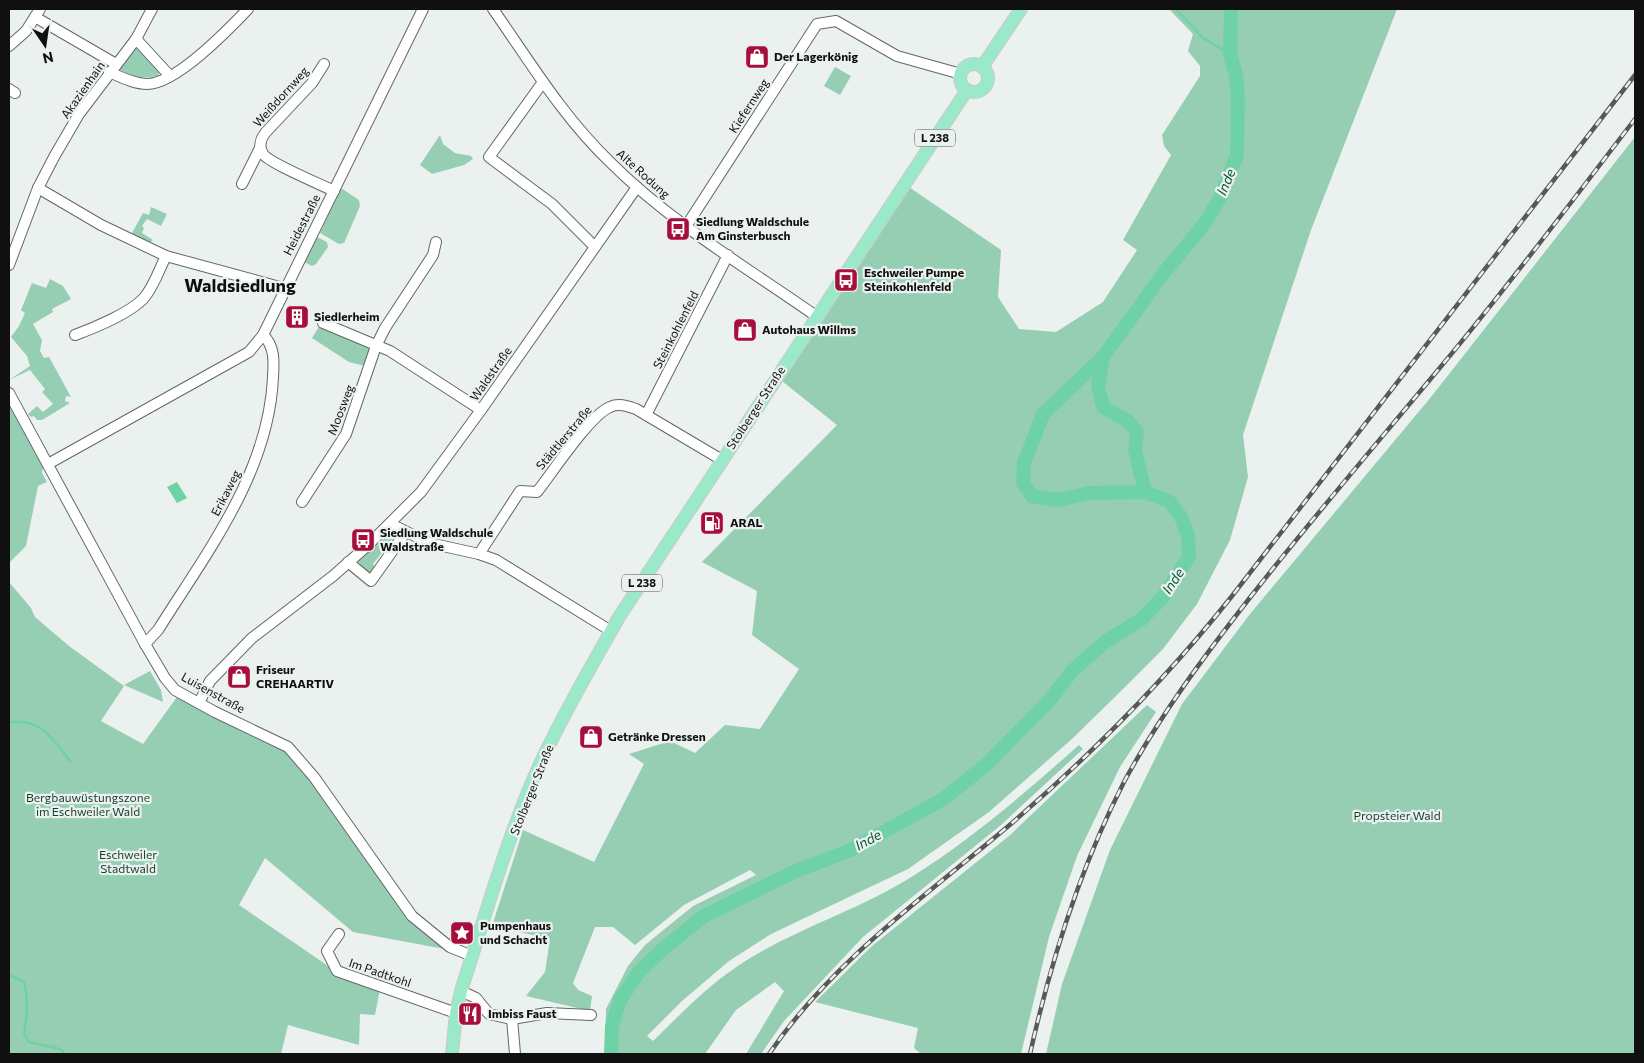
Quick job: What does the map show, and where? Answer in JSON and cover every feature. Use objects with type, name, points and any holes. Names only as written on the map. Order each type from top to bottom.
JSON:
[{"type":"main road","points":[[982,67],[1021,9]]},
{"type":"main road","points":[[970,65],[982,67],[987,76],[986,84],[976,92],[967,90],[962,85],[961,74],[970,65]]},
{"type":"main road","name":"Stolberger Straße","points":[[472,956],[537,771],[611,631],[816,316],[967,90]]},
{"type":"main road","name":"L 238","points":[[452,1054],[456,1013],[472,956]]},
{"type":"street","name":"Akazienhain","points":[[9,265],[38,188],[74,123],[109,72],[136,39],[152,9]]},
{"type":"street","points":[[109,72],[146,84],[162,81],[216,40],[248,9]]},
{"type":"street","name":"Heidestraße","points":[[48,464],[249,352],[263,335],[423,9]]},
{"type":"street","name":"Alte Rodung","points":[[493,9],[578,129],[610,162],[685,228],[816,316]]},
{"type":"street","points":[[9,46],[26,31],[37,13],[116,64]]},
{"type":"street","name":"Kiefernweg","points":[[685,228],[817,24],[836,22],[846,25],[896,56],[961,74]]},
{"type":"street","points":[[136,39],[170,76]]},
{"type":"street","name":"Weißdornweg","points":[[242,184],[266,132],[312,83],[324,64]]},
{"type":"street","points":[[543,82],[489,156],[552,204],[595,247]]},
{"type":"street","name":"Weißdornweg","points":[[260,148],[267,158],[334,191]]},
{"type":"street","name":"Waldstraße","points":[[199,703],[210,681],[252,638],[348,562],[391,524],[421,492],[481,410],[637,187]]},
{"type":"street","points":[[38,188],[101,225],[166,256],[286,289]]},
{"type":"street","name":"Moosweg","points":[[302,502],[346,434],[376,346],[385,328],[433,255],[436,242]]},
{"type":"street","points":[[75,335],[88,330],[141,300],[153,284],[166,256]]},
{"type":"street","name":"Steinkohlenfeld","points":[[646,415],[728,256]]},
{"type":"street","points":[[323,323],[390,351],[481,410]]},
{"type":"street","name":"Erikaweg","points":[[145,644],[158,630],[226,522],[255,461],[268,420],[273,387],[274,359],[270,342],[263,335]]},
{"type":"street","name":"Luisenstraße","points":[[9,393],[165,678],[176,690],[199,703],[288,747],[314,777],[412,916],[450,947],[472,956]]},
{"type":"street","name":"Städtlerstraße","points":[[479,554],[520,491],[536,492],[596,417],[609,407],[623,405],[646,415],[722,460]]},
{"type":"street","points":[[391,524],[406,533],[436,545],[479,554],[496,560],[611,631]]},
{"type":"street","points":[[348,562],[371,581],[406,533]]},
{"type":"street","name":"Im Padtkohl","points":[[339,934],[327,951],[337,971],[456,1013]]},
{"type":"street","points":[[461,991],[476,998],[490,1014],[512,1019],[547,1013],[592,1015]]},
{"type":"street","points":[[512,1019],[515,1054]]},
{"type":"green space","points":[[1169,9],[1397,9],[1311,230],[1243,435],[1248,477],[1230,540],[1197,604],[1163,649],[1073,738],[989,812],[908,869],[771,934],[729,961],[682,1001],[647,1036],[653,1041],[713,984],[756,955],[891,889],[913,876],[978,830],[1079,745],[1083,749],[1001,825],[863,937],[784,1021],[761,1054],[746,1054],[784,991],[775,982],[736,1010],[705,1054],[605,1054],[606,1009],[628,966],[645,945],[693,906],[756,875],[750,870],[684,905],[635,945],[613,927],[595,927],[573,983],[578,990],[592,996],[590,1011],[526,996],[545,972],[550,939],[492,926],[523,830],[594,862],[644,764],[629,754],[670,741],[695,753],[725,725],[760,729],[799,669],[752,635],[757,591],[702,562],[837,425],[782,381],[909,187],[1001,250],[998,297],[1019,329],[1056,332],[1103,302],[1137,250],[1123,240],[1171,155],[1164,146],[1162,135],[1200,76],[1200,66],[1188,51],[1193,34]]},
{"type":"green space","points":[[137,46],[160,70],[158,76],[139,78],[120,70],[119,64],[130,48]]},
{"type":"green space","points":[[835,67],[851,76],[840,95],[824,86]]},
{"type":"green space","points":[[440,135],[443,144],[455,153],[471,156],[473,159],[464,165],[432,174],[420,165]]},
{"type":"green space","name":"Propsteier Wald","points":[[1635,137],[1635,1054],[1046,1054],[1062,984],[1110,850],[1182,704],[1250,614],[1431,397]]},
{"type":"green space","points":[[341,188],[359,200],[360,206],[344,243],[339,244],[320,233]]},
{"type":"green space","points":[[151,207],[167,214],[161,226],[147,219],[142,226],[144,228],[142,233],[153,240],[149,243],[132,233],[143,213],[149,215]]},
{"type":"green space","points":[[317,237],[327,242],[328,247],[316,264],[312,266],[304,262]]},
{"type":"green space","points":[[50,279],[63,286],[71,299],[52,309],[53,312],[33,324],[42,340],[40,351],[44,358],[49,357],[71,397],[66,396],[65,401],[70,403],[42,420],[37,420],[34,416],[31,417],[28,414],[37,406],[43,412],[53,404],[42,392],[45,389],[30,370],[9,380],[30,366],[27,356],[11,337],[25,313],[21,310],[32,283],[46,288]]},
{"type":"green space","points":[[320,325],[371,347],[365,366],[349,362],[312,338]]},
{"type":"green space","points":[[9,404],[43,466],[42,473],[47,482],[38,486],[26,546],[9,563]]},
{"type":"green space","points":[[394,530],[400,537],[395,544],[393,538],[373,564],[376,570],[374,574],[367,574],[358,561]]},
{"type":"green space","name":"Eschweiler Stadtwald","points":[[9,582],[31,608],[35,617],[69,646],[124,686],[101,721],[143,744],[177,697],[286,749],[330,804],[409,919],[450,950],[353,932],[265,858],[239,905],[337,972],[380,989],[375,1015],[360,1014],[359,1045],[288,1025],[281,1054],[9,1054]]},
{"type":"green space","points":[[150,671],[161,690],[163,702],[124,685]]},
{"type":"green space","points":[[1147,705],[1156,712],[1120,767],[1077,856],[1049,937],[1021,1054],[921,1054],[914,1048],[918,1028],[815,1002],[872,946],[1009,836]]},
{"type":"shaded area","points":[[177,482],[187,498],[177,503],[167,487]]},
{"type":"waterway","points":[[1176,9],[1203,38],[1230,54]]},
{"type":"waterway","name":"Inde","points":[[611,1054],[612,1026],[620,1000],[639,972],[664,948],[704,916],[796,871],[851,850],[943,799],[986,765],[1049,701],[1072,671],[1105,642],[1142,619],[1163,597],[1189,557],[1188,536],[1181,517],[1169,501],[1145,492],[1089,493],[1058,500],[1032,496],[1023,483],[1024,463],[1043,414],[1103,357],[1163,274],[1205,223],[1221,196],[1237,155],[1238,100],[1236,75],[1230,54],[1231,9]]},
{"type":"waterway","points":[[1103,357],[1098,386],[1103,407],[1129,422],[1137,432],[1135,450],[1145,492]]},
{"type":"waterway","points":[[9,723],[20,722],[37,726],[45,731],[70,761]]},
{"type":"waterway","points":[[9,975],[24,982],[27,995],[24,1033],[29,1042],[60,1049],[65,1054]]},
{"type":"railway","points":[[769,1054],[794,1020],[851,959],[914,903],[1042,797],[1127,715],[1181,657],[1232,596],[1635,75]]},
{"type":"railway","points":[[1030,1054],[1057,949],[1080,881],[1124,782],[1168,709],[1200,663],[1252,595],[1492,304],[1635,119]]},
{"type":"place","name":"Der Lagerkönig","points":[[757,57]]},
{"type":"place","name":"Siedlung Waldschule Am Ginsterbusch","points":[[678,229]]},
{"type":"place","name":"Eschweiler Pumpe Steinkohlenfeld","points":[[846,280]]},
{"type":"place","name":"Siedlerheim","points":[[297,317]]},
{"type":"place","name":"Autohaus Willms","points":[[745,330]]},
{"type":"place","name":"ARAL","points":[[712,523]]},
{"type":"place","name":"Siedlung Waldschule Waldstraße","points":[[363,540]]},
{"type":"place","name":"Friseur CREHAARTIV","points":[[239,677]]},
{"type":"place","name":"Getränke Dressen","points":[[591,737]]},
{"type":"place","name":"Pumpenhaus und Schacht","points":[[462,933]]},
{"type":"place","name":"Imbiss Faust","points":[[470,1014]]},
{"type":"district","name":"Waldsiedlung","points":[[240,286]]},
{"type":"park label","name":"Bergbauwüstungszone im Eschweiler Wald","points":[[88,805]]}]
